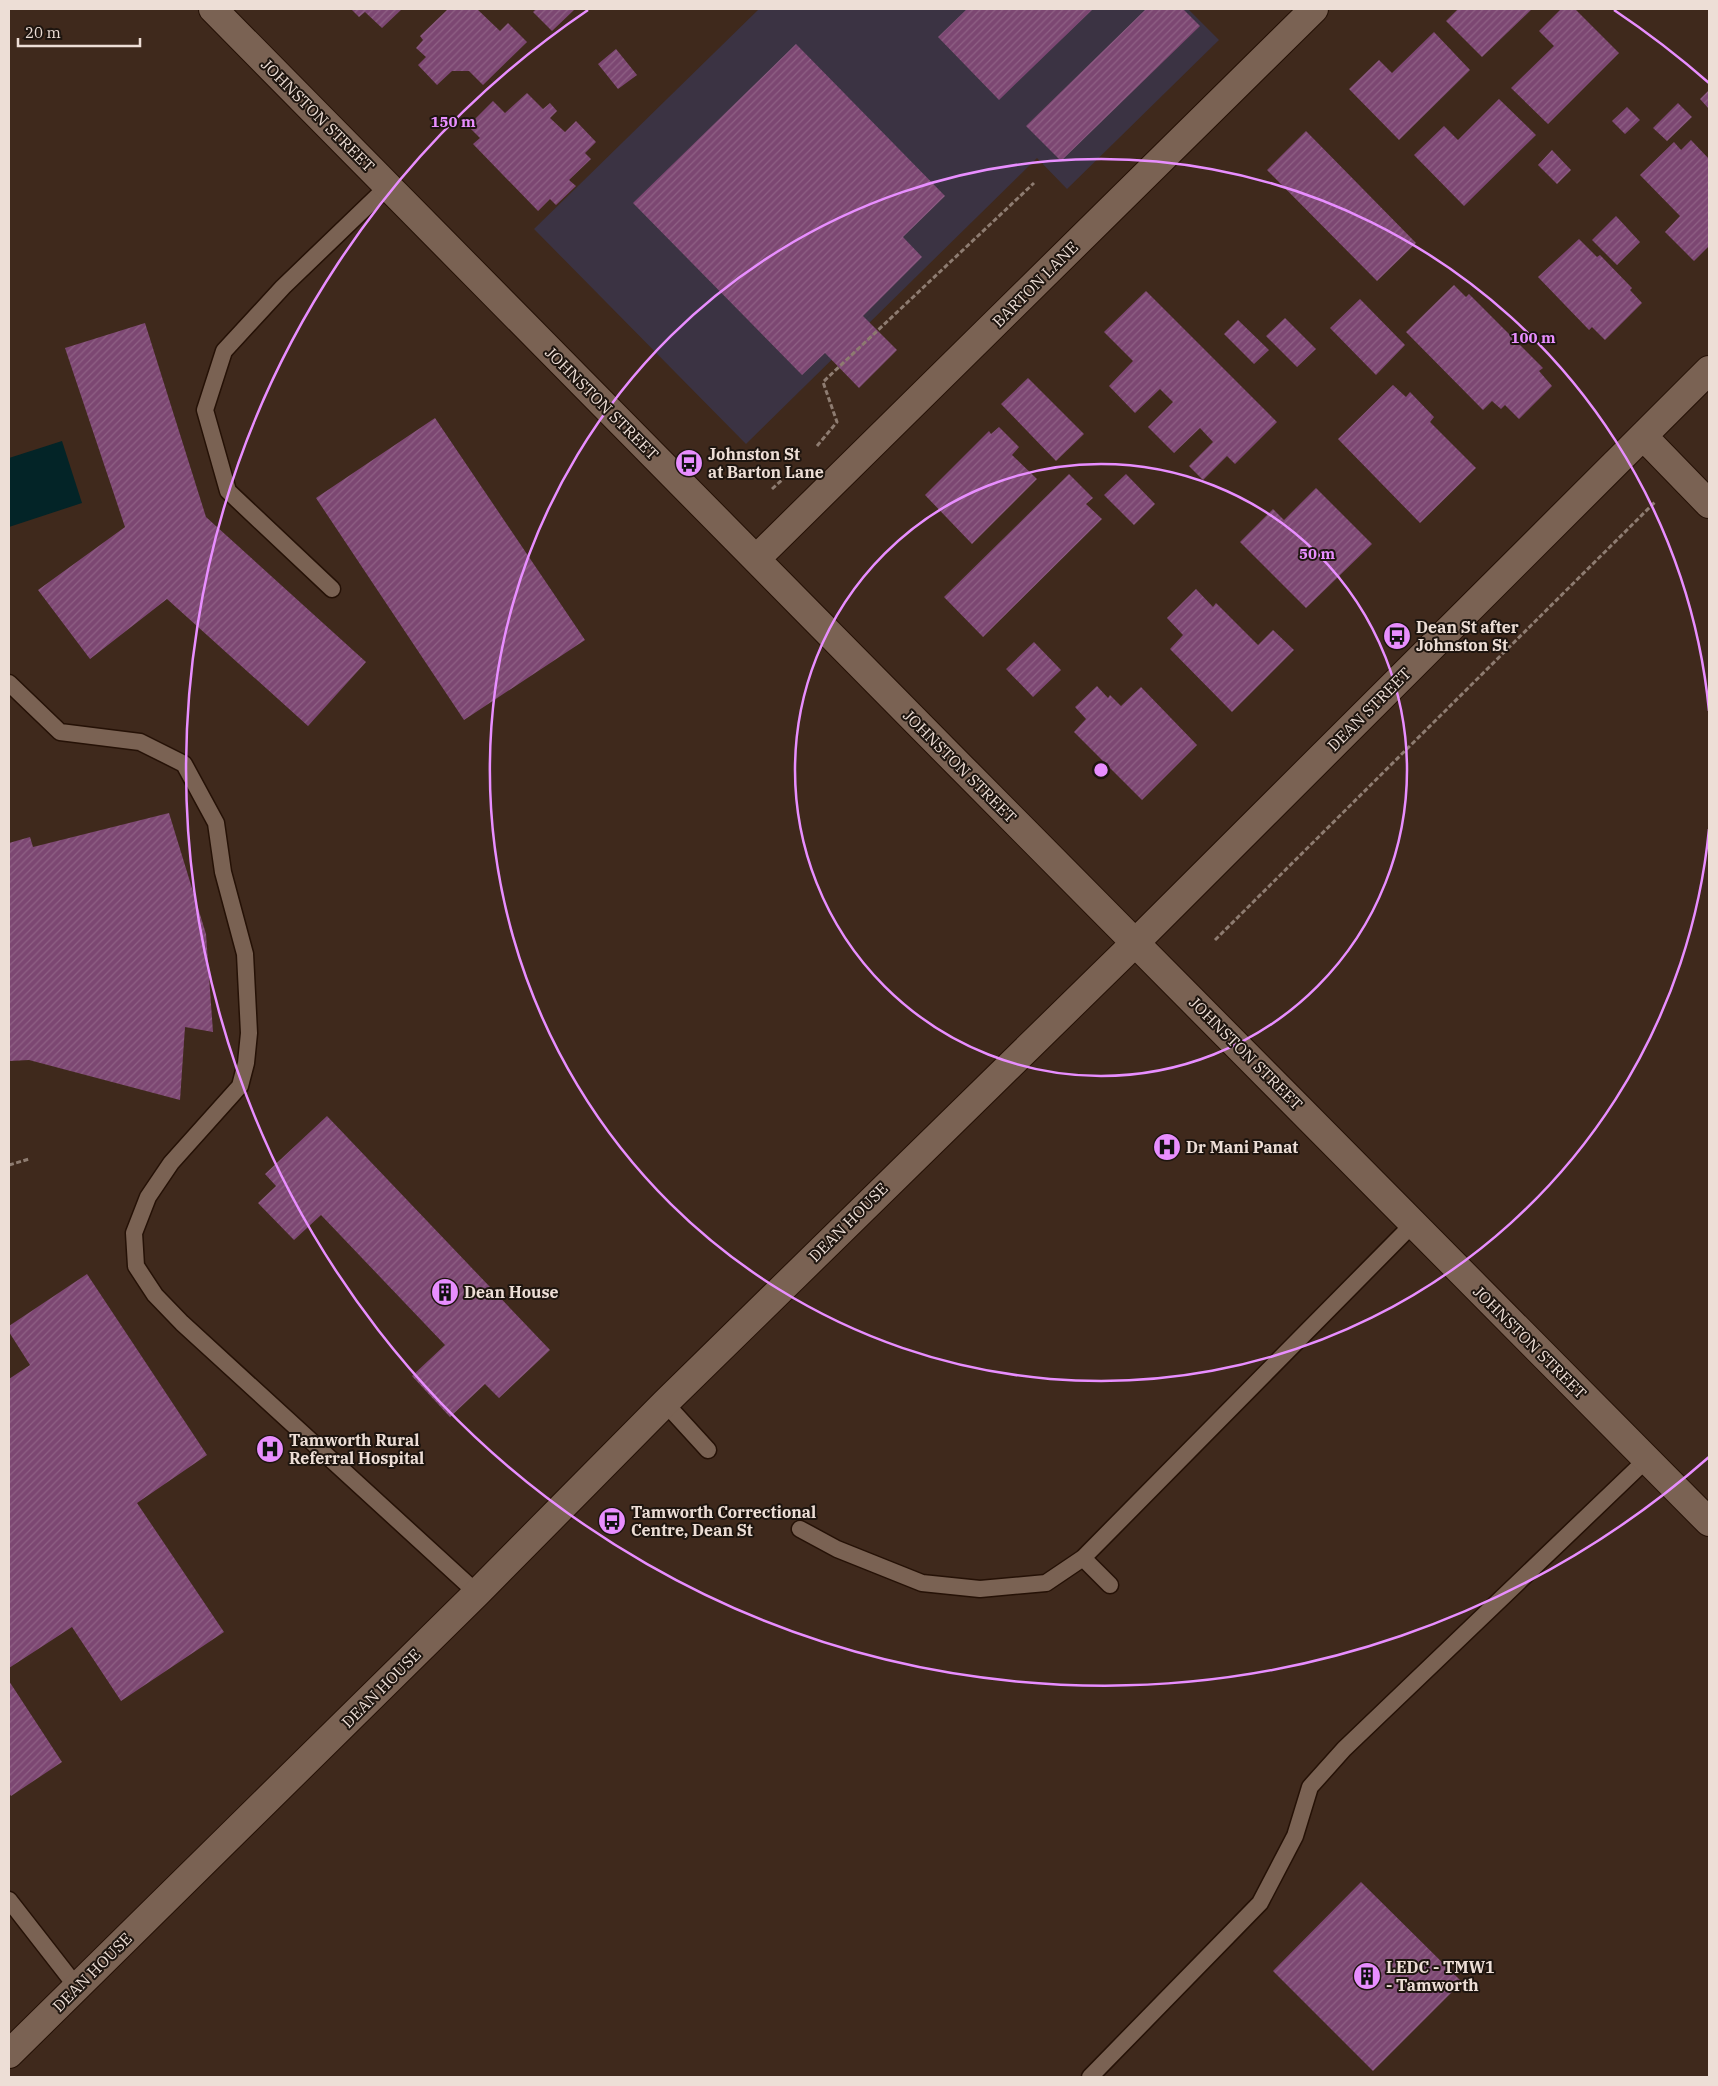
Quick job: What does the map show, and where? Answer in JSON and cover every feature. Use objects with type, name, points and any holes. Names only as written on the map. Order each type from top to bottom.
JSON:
[{"type":"street","name":"JOHNSTON STREET","points":[[213,9],[1709,1522]]},
{"type":"street","name":"BARTON LANE","points":[[756,559],[1314,9]]},
{"type":"street","name":"DEAN STREET","points":[[1136,942],[1709,370]]},
{"type":"street","points":[[1643,436],[1709,504]]},
{"type":"street","name":"DEAN HOUSE","points":[[9,2054],[477,1593],[665,1403],[1004,1068],[1136,942]]},
{"type":"lane","points":[[332,589],[228,492],[204,410],[224,350],[283,287],[388,186]]},
{"type":"lane","points":[[9,683],[60,732],[140,742],[184,764],[216,823],[223,872],[244,954],[249,1033],[246,1063],[240,1086],[171,1163],[148,1197],[134,1232],[136,1266],[155,1295],[182,1323],[477,1593]]},
{"type":"lane","points":[[800,1529],[837,1550],[922,1583],[980,1589],[1046,1583],[1083,1558],[1414,1224]]},
{"type":"lane","points":[[665,1403],[708,1450]]},
{"type":"lane","points":[[1090,2077],[1260,1903],[1295,1836],[1310,1787],[1344,1749],[1647,1459]]},
{"type":"lane","points":[[1083,1558],[1110,1585]]},
{"type":"lane","points":[[9,1900],[76,1986]]},
{"type":"path","points":[[816,448],[836,422],[823,382],[1034,183]]},
{"type":"path","points":[[772,489],[784,478]]},
{"type":"path","points":[[1215,940],[1656,502]]},
{"type":"path","points":[[9,1164],[29,1159]]},
{"type":"shaded area","points":[[759,9],[1188,9],[1219,40],[1067,189],[1037,158],[746,444],[534,229]]},
{"type":"water","points":[[62,441],[82,503],[9,527],[9,458]]},
{"type":"building","points":[[351,9],[402,9],[382,28],[365,12],[359,17]]},
{"type":"building","points":[[448,9],[477,9],[500,31],[508,23],[527,42],[483,85],[469,71],[452,71],[437,85],[418,65],[426,57],[416,48],[423,40],[420,36]]},
{"type":"building","points":[[536,9],[575,9],[552,31],[533,12]]},
{"type":"building","points":[[967,9],[1093,9],[999,100],[938,37]]},
{"type":"building","points":[[1146,9],[1183,9],[1200,26],[1061,161],[1026,126]]},
{"type":"building","points":[[1458,9],[1532,9],[1482,57],[1446,21]]},
{"type":"building","points":[[1561,9],[1575,9],[1619,53],[1548,124],[1511,88],[1554,46],[1539,31]]},
{"type":"building","points":[[1434,32],[1470,70],[1399,140],[1349,89],[1379,60],[1392,73]]},
{"type":"building","points":[[796,44],[945,196],[903,237],[922,257],[863,316],[897,350],[859,388],[825,353],[802,375],[633,203]]},
{"type":"building","points":[[616,49],[637,75],[618,89],[598,64]]},
{"type":"building","points":[[1709,90],[1709,109],[1700,99]]},
{"type":"building","points":[[527,93],[543,109],[550,103],[557,111],[550,118],[565,132],[576,121],[596,142],[585,153],[591,159],[569,180],[576,186],[556,205],[550,199],[538,211],[473,144],[480,138],[468,126],[493,101],[505,113]]},
{"type":"building","points":[[1499,99],[1536,135],[1464,206],[1414,155],[1444,126],[1458,140]]},
{"type":"building","points":[[1678,103],[1692,117],[1667,141],[1653,128]]},
{"type":"building","points":[[1627,107],[1640,120],[1625,134],[1612,121]]},
{"type":"building","points":[[1306,131],[1416,243],[1377,281],[1267,170]]},
{"type":"building","points":[[1691,140],[1709,159],[1709,246],[1694,261],[1665,232],[1680,216],[1640,175],[1674,142],[1681,150]]},
{"type":"building","points":[[1552,150],[1571,170],[1557,184],[1538,165]]},
{"type":"building","points":[[1616,216],[1640,242],[1617,265],[1592,240]]},
{"type":"building","points":[[1579,239],[1597,257],[1600,255],[1632,288],[1630,290],[1642,303],[1605,340],[1592,327],[1589,330],[1538,277]]},
{"type":"building","points":[[1454,285],[1466,297],[1469,294],[1543,368],[1539,371],[1552,386],[1519,419],[1505,405],[1501,409],[1492,401],[1483,410],[1406,332]]},
{"type":"building","points":[[1146,291],[1277,422],[1235,464],[1227,456],[1203,480],[1189,466],[1213,442],[1200,428],[1174,453],[1148,427],[1173,402],[1160,389],[1135,413],[1109,386],[1133,361],[1104,332]]},
{"type":"building","points":[[1360,299],[1405,345],[1376,375],[1330,328]]},
{"type":"building","points":[[1285,318],[1316,349],[1297,367],[1266,336]]},
{"type":"building","points":[[1238,320],[1269,350],[1254,364],[1224,334]]},
{"type":"building","points":[[145,323],[206,517],[366,662],[308,726],[167,599],[90,659],[38,590],[125,527],[65,348]]},
{"type":"building","points":[[1028,378],[1084,434],[1056,461],[1001,404]]},
{"type":"building","points":[[1393,385],[1406,397],[1410,392],[1434,417],[1430,422],[1476,468],[1420,523],[1338,439]]},
{"type":"building","points":[[435,418],[585,640],[464,720],[316,498]]},
{"type":"building","points":[[999,427],[1019,447],[1012,455],[1037,479],[972,544],[925,495],[989,431],[991,434]]},
{"type":"building","points":[[1069,474],[1093,498],[1086,504],[1102,519],[983,637],[944,597]]},
{"type":"building","points":[[1126,474],[1155,504],[1134,525],[1104,495]]},
{"type":"building","points":[[1316,488],[1372,544],[1306,608],[1240,542],[1273,509],[1284,520]]},
{"type":"building","points":[[1196,589],[1213,607],[1216,603],[1258,645],[1273,630],[1294,650],[1232,712],[1170,649],[1183,635],[1167,618]]},
{"type":"building","points":[[1034,642],[1061,670],[1033,697],[1006,669]]},
{"type":"building","points":[[1097,686],[1108,698],[1110,695],[1121,706],[1141,687],[1197,745],[1142,800],[1074,732],[1086,719],[1075,707]]},
{"type":"building","points":[[169,813],[206,934],[213,1032],[185,1027],[180,1100],[29,1060],[9,1061],[9,843],[30,837],[33,847]]},
{"type":"building","name":"Dean House","points":[[327,1116],[550,1350],[499,1398],[485,1384],[450,1417],[412,1376],[445,1345],[321,1215],[294,1240],[258,1203],[276,1186],[265,1174]]},
{"type":"building","points":[[87,1274],[207,1455],[137,1503],[224,1632],[121,1701],[72,1627],[9,1668],[9,1379],[30,1365],[9,1332],[9,1326]]},
{"type":"building","points":[[9,1681],[62,1762],[11,1796],[9,1793]]},
{"type":"building","name":"LEDC - TMW1 - Tamworth","points":[[1361,1882],[1462,1982],[1373,2071],[1273,1971]]},
{"type":"place","name":"Johnston St at Barton Lane","points":[[689,463]]},
{"type":"place","name":"Dean St after Johnston St","points":[[1397,636]]},
{"type":"place","name":"Dr Mani Panat","points":[[1167,1147]]},
{"type":"place","name":"Dean House","points":[[445,1292]]},
{"type":"place","name":"Tamworth Rural Referral Hospital","points":[[270,1449]]},
{"type":"place","name":"Tamworth Correctional Centre, Dean St","points":[[612,1521]]},
{"type":"place","name":"LEDC - TMW1 - Tamworth","points":[[1367,1976]]}]
